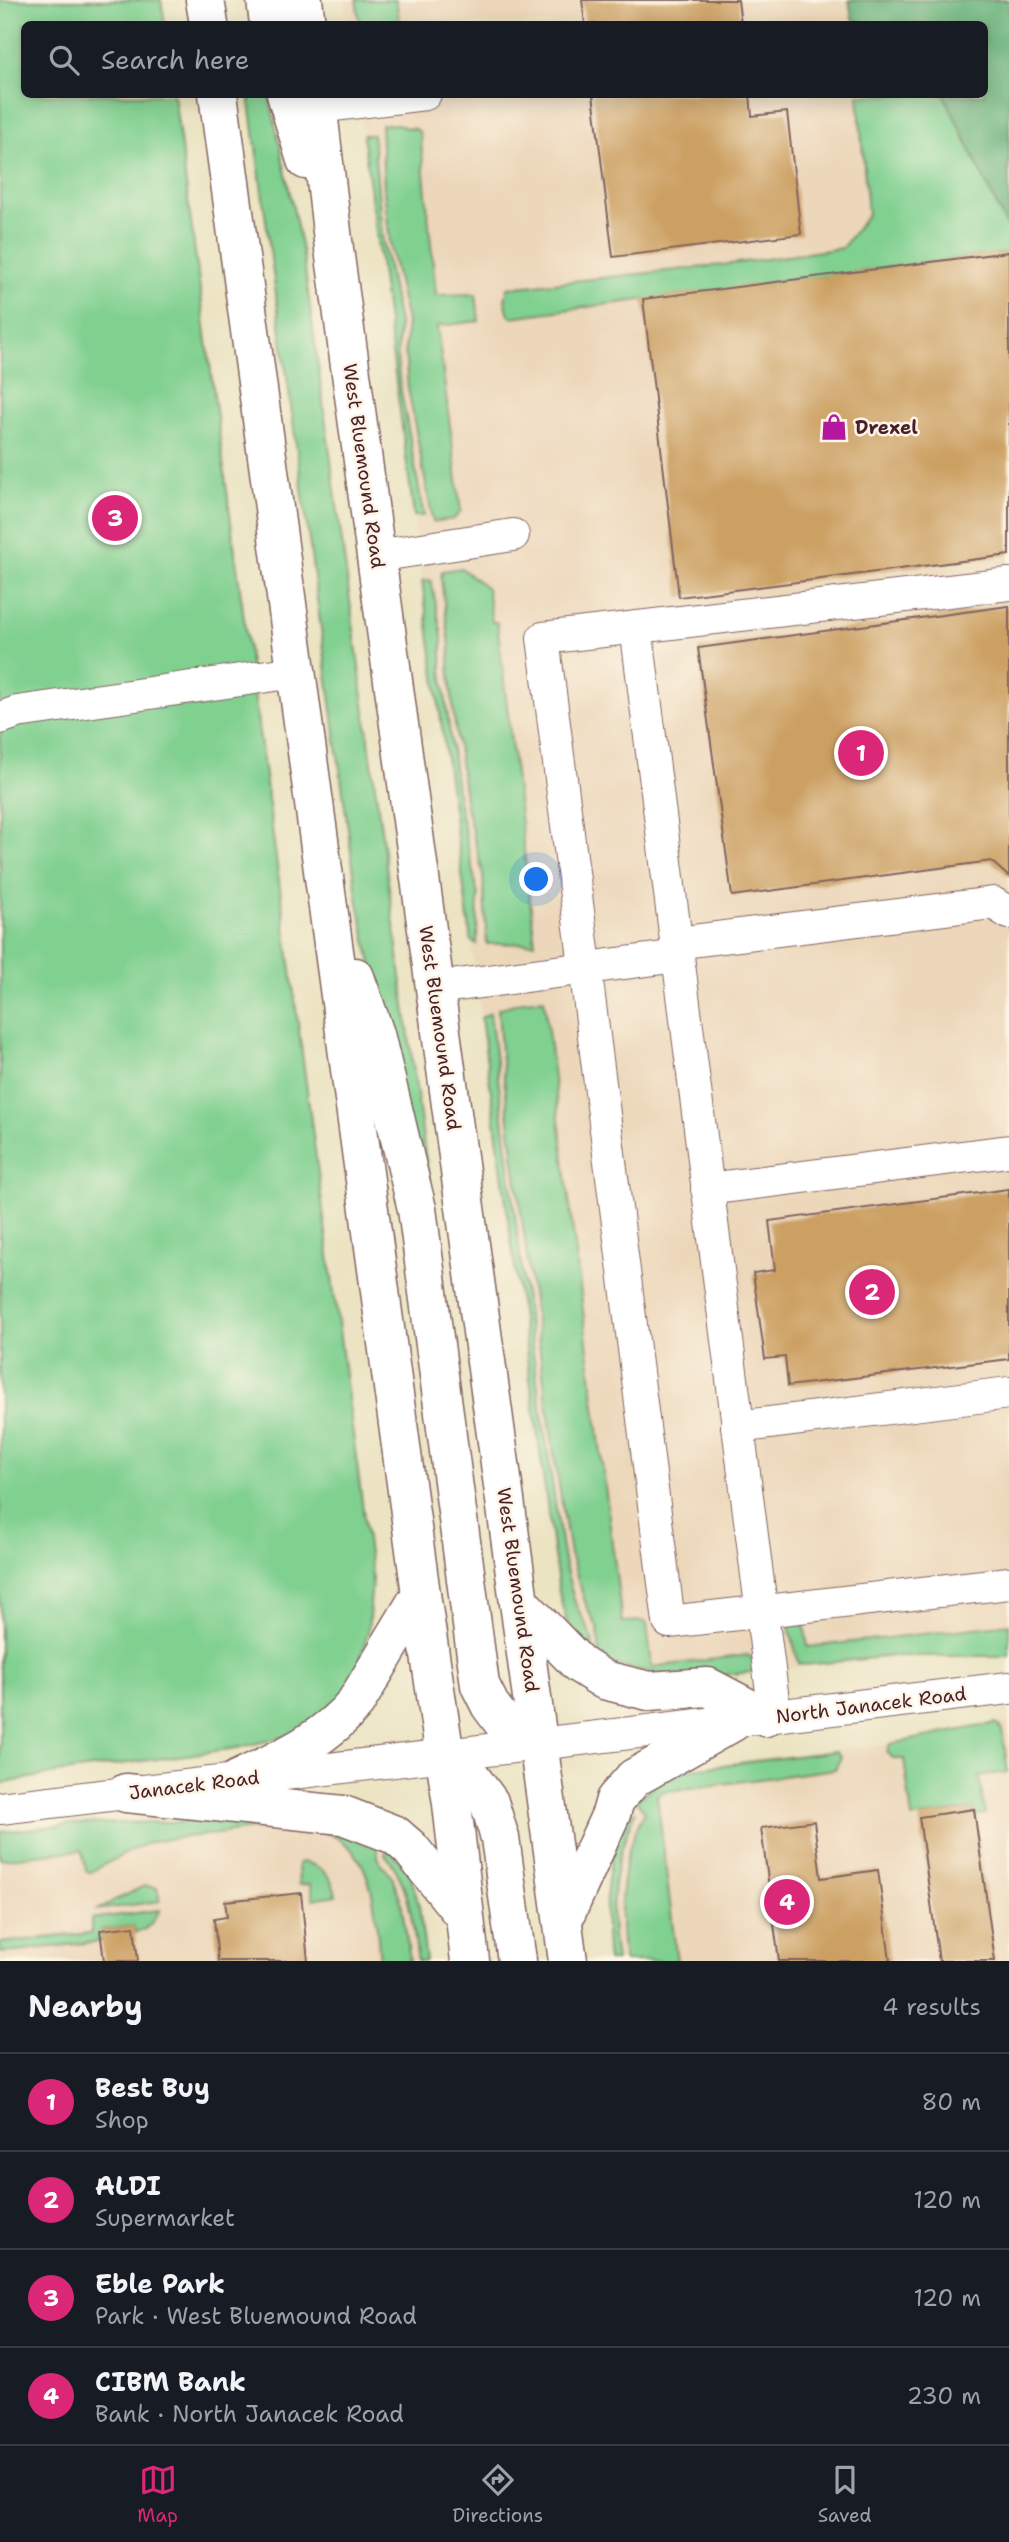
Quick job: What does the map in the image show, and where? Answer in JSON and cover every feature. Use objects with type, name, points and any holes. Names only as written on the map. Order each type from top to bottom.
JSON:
[{"type":"main road","points":[[205,0],[208,21]]},
{"type":"main road","points":[[266,0],[269,21]]},
{"type":"main road","points":[[303,0],[306,21]]},
{"type":"main road","points":[[219,98],[445,1756],[470,1961]]},
{"type":"main road","name":"West Bluemound Road","points":[[306,99],[334,249],[568,1961]]},
{"type":"main road","points":[[328,902],[375,1034],[417,1209],[480,1685],[490,1705],[508,1729],[540,1745]]},
{"type":"main road","points":[[237,1780],[293,1753],[343,1718],[356,1702],[421,1594]]},
{"type":"main road","points":[[519,1602],[579,1664],[604,1680],[649,1691],[708,1688],[758,1718]]},
{"type":"main road","points":[[563,1920],[615,1800],[635,1778],[758,1718]]},
{"type":"main road","points":[[445,1756],[469,1775],[489,1802],[500,1838],[517,1961]]},
{"type":"main road","points":[[127,1793],[343,1815],[395,1835],[410,1848],[463,1914]]},
{"type":"street","points":[[306,99],[330,98]]},
{"type":"street","points":[[376,556],[513,535]]},
{"type":"street","points":[[1009,584],[543,638],[669,1622],[1009,1583]]},
{"type":"street","points":[[445,1756],[758,1718],[761,1611],[636,627]]},
{"type":"street","points":[[0,718],[17,712],[296,672]]},
{"type":"street","points":[[435,988],[584,968],[677,950],[993,903],[1009,913]]},
{"type":"street","points":[[708,1189],[1009,1151]]},
{"type":"street","points":[[737,1427],[1009,1393]]},
{"type":"street","name":"North Janacek Road","points":[[758,1718],[1009,1688]]},
{"type":"street","name":"Janacek Road","points":[[0,1808],[445,1756]]},
{"type":"shaded area","points":[[344,0],[1009,0],[1009,1656],[894,1656],[687,1679],[600,1662],[564,1618],[357,98],[988,98],[988,21],[348,21]]},
{"type":"shaded area","points":[[1009,1721],[1009,1961],[608,1961],[604,1896],[610,1865],[636,1800],[700,1767],[890,1744]]},
{"type":"shaded area","points":[[301,1823],[371,1843],[394,1857],[413,1889],[423,1961],[0,1961],[0,1843]]},
{"type":"green space","points":[[0,0],[161,0],[164,21],[21,21],[21,98],[174,98],[372,1577],[368,1633],[352,1685],[333,1714],[288,1736],[237,1748],[56,1773],[0,1784]]},
{"type":"green space","points":[[356,0],[396,0],[400,21],[360,21]]},
{"type":"green space","points":[[849,0],[1009,0],[1009,231],[945,98],[988,98],[988,21],[852,19]]},
{"type":"green space","points":[[249,98],[270,98],[303,255],[435,1227],[407,1129],[358,903]]},
{"type":"green space","points":[[858,98],[945,98],[1009,231],[1009,252],[511,317],[505,300],[508,288],[723,265],[842,248],[868,214]]},
{"type":"green space","points":[[397,124],[416,129],[420,133],[436,295],[476,294],[479,321],[437,326],[461,511],[454,519],[433,522],[408,388],[405,350],[407,321],[391,250],[384,190],[381,125]]},
{"type":"green space","points":[[363,135],[373,135],[382,236],[399,324],[397,357],[400,385],[424,516],[414,516]]},
{"type":"green space","points":[[461,568],[487,588],[492,622],[497,622],[535,943],[487,944],[483,874],[466,806],[454,717],[450,647],[441,579],[442,571]]},
{"type":"green space","points":[[431,580],[442,636],[442,670],[458,800],[478,895],[477,944],[471,940],[422,581]]},
{"type":"green space","points":[[544,999],[622,1622],[642,1621],[647,1624],[652,1667],[748,1655],[753,1659],[755,1667],[751,1672],[687,1679],[600,1662],[598,1629],[587,1608],[570,1554],[554,1454],[501,1052],[498,1009],[524,1001]]},
{"type":"green space","points":[[490,1013],[528,1320],[563,1556],[574,1599],[592,1639],[593,1652],[578,1639],[569,1626],[559,1592],[481,1018]]},
{"type":"green space","points":[[791,1624],[804,1625],[808,1647],[1009,1624],[1009,1656],[894,1656],[804,1665],[799,1664],[789,1627]]},
{"type":"green space","points":[[996,1723],[1002,1730],[1008,1772],[979,1776],[985,1814],[975,1815],[974,1809],[912,1818],[904,1759],[894,1759],[887,1752],[890,1744]]},
{"type":"green space","points":[[836,1751],[841,1757],[835,1769],[661,1792],[657,1796],[677,1961],[624,1961],[622,1885],[629,1847],[645,1812],[636,1800],[676,1771]]},
{"type":"green space","points":[[627,1811],[635,1812],[617,1867],[612,1903],[616,1961],[608,1961],[607,1884],[614,1848]]},
{"type":"green space","points":[[279,1820],[378,1842],[377,1857],[393,1879],[401,1901],[410,1961],[380,1961],[374,1904],[362,1863],[340,1840],[325,1832],[290,1826],[160,1840],[137,1848],[89,1873],[86,1871],[82,1850],[0,1859],[0,1832],[72,1824]]},
{"type":"green space","points":[[388,1848],[410,1873],[419,1906],[426,1961],[418,1961],[409,1904],[400,1878],[385,1854]]},
{"type":"green space","points":[[302,1862],[325,1872],[336,1895],[313,1899],[310,1884],[299,1885],[298,1864]]},
{"type":"green space","points":[[144,1886],[157,1888],[160,1901],[96,1910]]},
{"type":"green space","points":[[160,1910],[140,1932],[135,1933],[134,1926],[101,1930],[102,1941],[0,1953],[0,1943],[91,1933],[91,1919]]},
{"type":"building","points":[[582,0],[738,0],[741,21],[585,21]]},
{"type":"building","points":[[593,98],[750,98],[752,116],[787,112],[801,234],[613,257]]},
{"type":"building","name":"Drexel","points":[[1009,252],[1009,555],[679,597],[643,299]]},
{"type":"building","points":[[1009,606],[1009,877],[991,861],[732,896],[698,648]]},
{"type":"building","points":[[1009,1189],[1009,1359],[788,1386],[785,1357],[765,1359],[753,1273],[775,1270],[769,1221]]},
{"type":"building","points":[[974,1809],[995,1961],[939,1961],[919,1817]]},
{"type":"building","points":[[814,1821],[821,1878],[878,1870],[890,1961],[779,1961],[761,1828]]},
{"type":"building","points":[[301,1893],[308,1961],[218,1961],[214,1919],[227,1917],[225,1901]]},
{"type":"building","points":[[134,1926],[138,1961],[104,1961],[100,1930]]},
{"type":"place","name":"Drexel","points":[[834,427]]},
{"type":"place","name":"Eble Park","points":[[115,518]]},
{"type":"place","name":"Best Buy","points":[[861,753]]},
{"type":"place","name":"ALDI","points":[[872,1292]]},
{"type":"place","name":"CIBM Bank","points":[[787,1902]]}]
